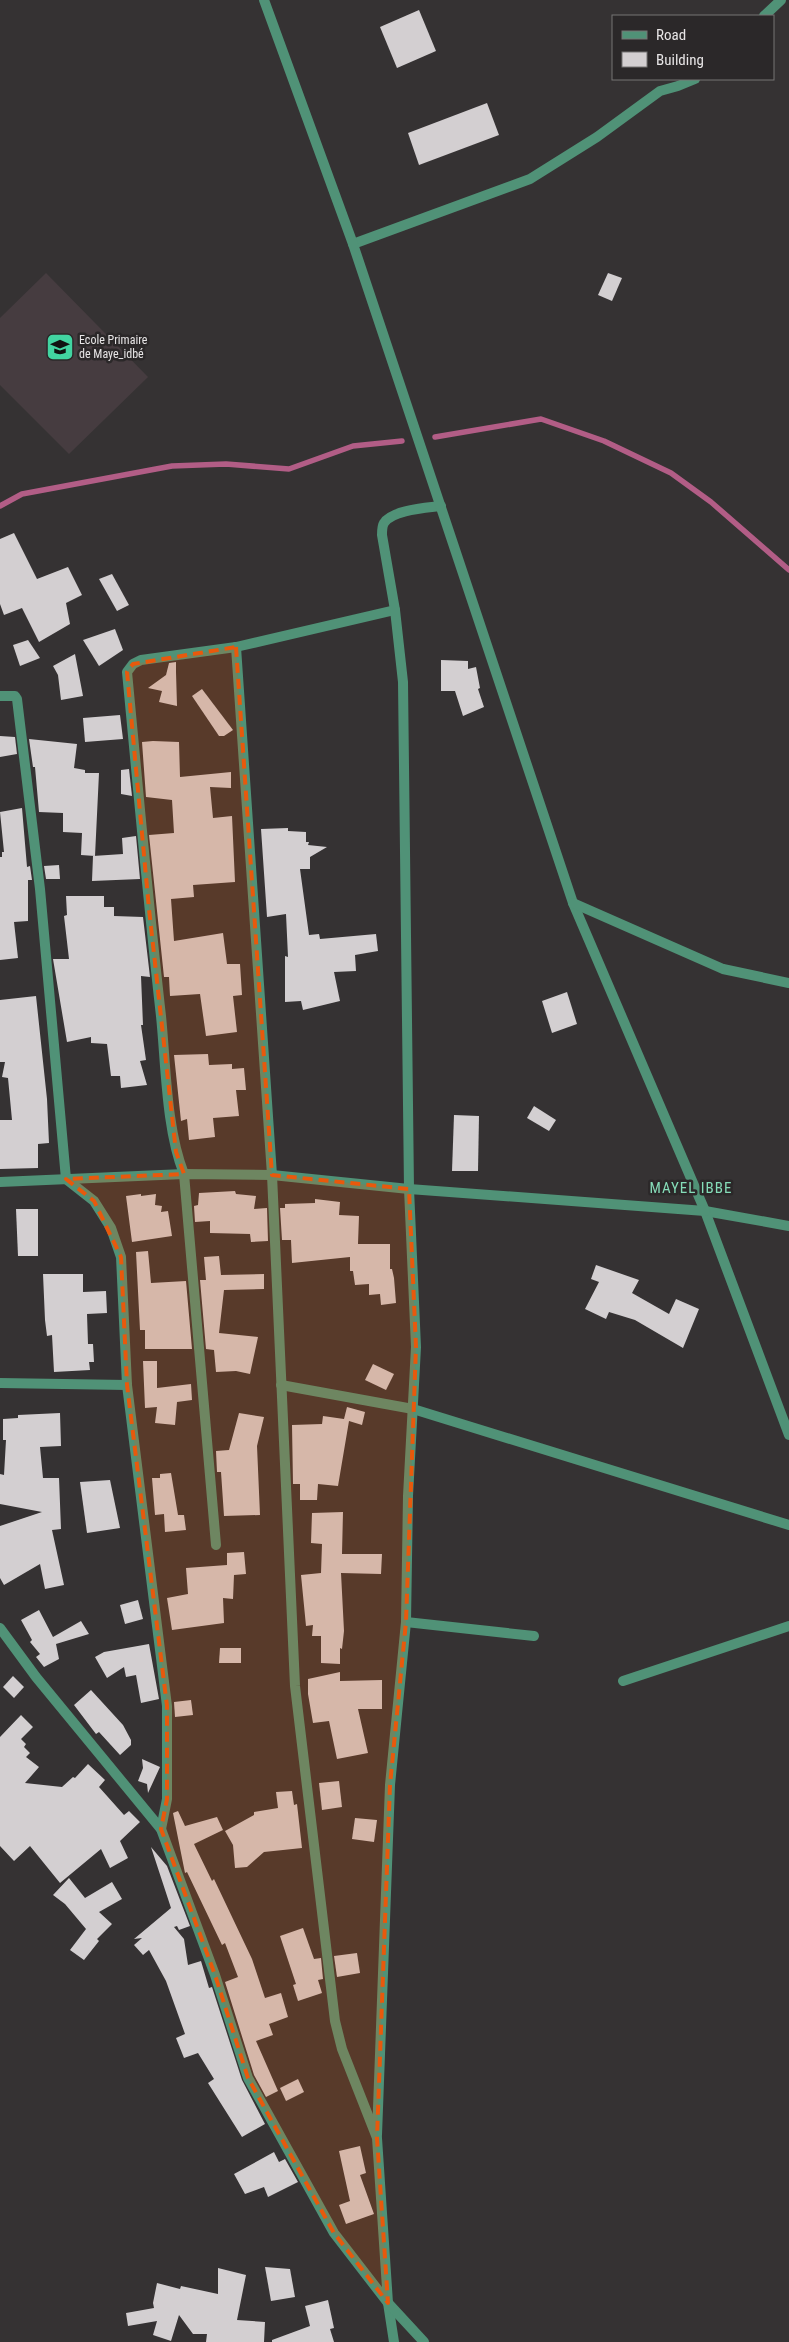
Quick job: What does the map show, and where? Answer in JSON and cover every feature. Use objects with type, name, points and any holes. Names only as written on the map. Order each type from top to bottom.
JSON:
[{"type":"street","points":[[264,0],[353,244],[574,903],[705,1211],[789,1435]]},
{"type":"street","points":[[765,15],[782,0]]},
{"type":"street","points":[[353,244],[530,179],[598,137],[660,91],[692,80]]},
{"type":"street","points":[[394,2342],[388,2303],[377,2138],[390,1785],[406,1622],[408,1496],[416,1347],[409,1189],[403,682],[395,610],[382,535],[384,524],[390,518],[403,512],[441,506]]},
{"type":"street","points":[[216,1545],[184,1174],[176,1152],[172,1118],[148,899],[127,672],[133,664],[141,660],[236,647],[395,610]]},
{"type":"street","points":[[236,647],[272,1175],[295,1686],[335,2021],[342,2049],[377,2138]]},
{"type":"street","points":[[0,696],[15,696],[17,699],[40,889],[66,1179],[94,1201],[110,1228],[121,1257],[127,1384],[167,1706],[166,1799],[160,1829]]},
{"type":"street","points":[[574,903],[723,969],[789,983]]},
{"type":"street","points":[[0,1182],[184,1174],[272,1175],[409,1189],[705,1211],[789,1226]]},
{"type":"street","points":[[0,1383],[127,1384]]},
{"type":"street","points":[[281,1384],[413,1408],[789,1525]]},
{"type":"street","points":[[406,1622],[534,1636]]},
{"type":"street","points":[[623,1681],[789,1626]]},
{"type":"street","points":[[0,1628],[36,1677],[160,1829],[215,1975],[248,2078],[334,2232],[388,2303],[424,2342]]},
{"type":"highlighted area","points":[[236,647],[272,1175],[409,1189],[416,1347],[406,1622],[390,1785],[377,2138],[388,2303],[334,2233],[248,2078],[215,1975],[161,1829],[167,1799],[167,1706],[127,1385],[121,1257],[94,1201],[66,1179],[184,1174],[176,1152],[149,909],[127,672],[133,664]]},
{"type":"shaded area","name":"Ecole Primaire de Maye_idbé","points":[[46,273],[148,377],[69,454],[0,385],[0,318]]},
{"type":"building","points":[[419,10],[436,51],[397,68],[380,27]]},
{"type":"building","points":[[487,103],[499,135],[419,165],[408,133]]},
{"type":"building","points":[[608,273],[622,278],[612,301],[598,295]]},
{"type":"building","points":[[14,533],[37,579],[68,567],[82,595],[66,603],[70,624],[39,642],[22,608],[4,615],[0,604],[0,539]]},
{"type":"building","points":[[112,574],[129,605],[117,611],[99,579]]},
{"type":"building","points":[[115,629],[123,650],[99,666],[83,640]]},
{"type":"building","points":[[28,640],[40,658],[20,666],[13,645]]},
{"type":"building","points":[[75,654],[83,696],[61,700],[58,675],[53,666]]},
{"type":"building","points":[[441,660],[468,661],[468,669],[476,667],[480,688],[478,689],[484,707],[463,716],[455,691],[441,691]]},
{"type":"building","points":[[176,662],[177,706],[159,702],[162,691],[148,688],[166,675],[169,663]]},
{"type":"building","points":[[202,689],[233,730],[224,736],[219,736],[192,696]]},
{"type":"building","points":[[120,715],[123,739],[85,742],[83,718]]},
{"type":"building","points":[[0,736],[15,737],[17,754],[0,757]]},
{"type":"building","points":[[29,739],[77,744],[74,768],[85,770],[85,773],[99,773],[95,856],[81,855],[82,833],[63,832],[63,813],[39,812],[35,767],[33,767]]},
{"type":"building","points":[[142,742],[179,742],[180,777],[231,772],[231,788],[210,787],[213,818],[232,816],[235,882],[193,885],[194,897],[171,899],[174,941],[223,933],[227,964],[240,964],[242,995],[233,996],[237,1032],[206,1036],[200,994],[170,996],[169,977],[164,977],[149,835],[174,833],[172,800],[146,797]]},
{"type":"building","points":[[129,769],[132,796],[121,794],[121,770]]},
{"type":"building","points":[[22,808],[27,867],[30,866],[32,880],[28,880],[28,921],[14,922],[18,958],[0,960],[0,857],[2,857],[2,852],[4,852],[0,812]]},
{"type":"building","points":[[288,828],[288,831],[306,832],[306,842],[309,842],[308,845],[327,847],[310,857],[310,869],[300,869],[309,935],[319,934],[320,939],[376,934],[378,951],[355,955],[356,971],[334,972],[340,1001],[303,1010],[301,1001],[285,1002],[285,956],[288,957],[286,914],[267,917],[261,829]]},
{"type":"building","points":[[136,836],[140,879],[92,881],[93,856],[123,854],[122,838]]},
{"type":"building","points":[[59,865],[60,879],[46,879],[44,866]]},
{"type":"building","points":[[66,896],[104,896],[104,907],[114,907],[114,916],[143,917],[150,977],[141,976],[143,1025],[141,1025],[146,1060],[140,1061],[147,1085],[121,1088],[120,1076],[111,1076],[107,1044],[91,1043],[91,1037],[67,1042],[53,959],[69,959],[64,916],[67,915]]},
{"type":"building","points":[[567,992],[577,1024],[552,1033],[542,1001]]},
{"type":"building","points":[[36,996],[47,1099],[49,1143],[38,1144],[38,1168],[0,1169],[0,1120],[12,1120],[8,1078],[2,1077],[5,1062],[0,1062],[0,1000]]},
{"type":"building","points":[[208,1054],[209,1065],[232,1064],[232,1069],[244,1068],[246,1090],[236,1090],[239,1116],[213,1118],[215,1137],[189,1140],[187,1119],[181,1121],[174,1055]]},
{"type":"building","points":[[534,1106],[556,1120],[549,1131],[527,1118]]},
{"type":"building","points":[[454,1115],[479,1116],[478,1171],[452,1171]]},
{"type":"building","points":[[235,1191],[236,1194],[256,1196],[254,1209],[267,1208],[268,1241],[251,1242],[250,1234],[210,1233],[210,1221],[195,1222],[194,1206],[198,1205],[199,1193]]},
{"type":"building","points":[[141,1194],[141,1196],[156,1194],[155,1205],[162,1206],[161,1212],[168,1211],[172,1236],[132,1242],[126,1196]]},
{"type":"building","points":[[315,1199],[340,1202],[339,1215],[359,1216],[358,1244],[390,1244],[390,1269],[392,1269],[394,1278],[396,1303],[381,1305],[380,1294],[369,1295],[369,1284],[355,1285],[353,1271],[350,1271],[350,1257],[292,1263],[291,1240],[282,1240],[280,1208],[285,1208],[285,1204],[315,1203]]},
{"type":"building","points":[[16,1209],[38,1209],[38,1256],[18,1256]]},
{"type":"building","points":[[148,1251],[151,1283],[186,1281],[192,1349],[145,1349],[145,1330],[140,1330],[136,1252]]},
{"type":"building","points":[[219,1256],[221,1275],[264,1274],[264,1289],[224,1290],[219,1333],[258,1337],[250,1374],[236,1371],[216,1372],[214,1350],[206,1349],[200,1280],[206,1280],[204,1257]]},
{"type":"building","points":[[596,1265],[639,1280],[632,1293],[669,1314],[676,1299],[699,1309],[683,1348],[635,1320],[609,1312],[606,1319],[585,1309],[599,1282],[591,1279]]},
{"type":"building","points":[[43,1274],[83,1274],[83,1292],[106,1291],[107,1313],[87,1314],[88,1344],[93,1344],[94,1362],[89,1362],[90,1370],[54,1372],[52,1335],[47,1336],[45,1320]]},
{"type":"building","points":[[143,1361],[157,1361],[157,1388],[191,1384],[192,1400],[177,1402],[175,1425],[155,1423],[157,1407],[145,1408]]},
{"type":"building","points":[[373,1364],[394,1374],[386,1390],[365,1380]]},
{"type":"building","points":[[347,1407],[365,1412],[362,1425],[349,1421],[338,1486],[318,1484],[317,1500],[300,1500],[300,1484],[293,1484],[292,1425],[322,1424],[323,1416],[344,1419]]},
{"type":"building","points":[[60,1413],[61,1446],[40,1447],[43,1478],[59,1478],[61,1529],[52,1530],[64,1585],[45,1589],[40,1564],[4,1585],[0,1578],[0,1526],[42,1512],[0,1504],[0,1474],[4,1475],[6,1440],[3,1440],[3,1419],[18,1418],[18,1415]]},
{"type":"building","points":[[239,1413],[264,1417],[257,1446],[260,1515],[224,1516],[221,1472],[217,1472],[216,1451],[229,1450]]},
{"type":"building","points":[[171,1473],[178,1515],[184,1515],[186,1530],[165,1532],[164,1514],[155,1515],[152,1478],[160,1478],[160,1474]]},
{"type":"building","points":[[110,1480],[120,1528],[87,1533],[80,1482]]},
{"type":"building","points":[[343,1512],[342,1554],[382,1554],[381,1574],[341,1573],[344,1631],[342,1649],[340,1648],[340,1664],[321,1663],[321,1636],[312,1636],[313,1625],[306,1626],[301,1575],[321,1573],[322,1544],[311,1543],[312,1513]]},
{"type":"building","points":[[244,1552],[246,1574],[234,1575],[233,1599],[223,1598],[224,1623],[172,1630],[167,1598],[188,1594],[186,1568],[227,1565],[227,1553]]},
{"type":"building","points":[[138,1600],[143,1619],[125,1624],[120,1605]]},
{"type":"building","points":[[39,1610],[53,1637],[81,1621],[89,1634],[56,1644],[59,1659],[44,1667],[36,1657],[40,1654],[30,1642],[32,1640],[21,1620]]},
{"type":"building","points":[[149,1644],[159,1699],[141,1703],[136,1675],[126,1677],[124,1667],[107,1678],[95,1657],[104,1652]]},
{"type":"building","points":[[220,1648],[241,1648],[241,1663],[219,1663]]},
{"type":"building","points":[[340,1672],[340,1681],[382,1680],[382,1709],[358,1709],[368,1753],[337,1759],[329,1721],[313,1723],[308,1694],[308,1679]]},
{"type":"building","points":[[13,1676],[24,1687],[14,1698],[3,1687]]},
{"type":"building","points":[[91,1690],[123,1725],[131,1740],[131,1745],[120,1755],[99,1732],[96,1734],[74,1705]]},
{"type":"building","points":[[191,1700],[193,1715],[175,1717],[174,1702]]},
{"type":"building","points":[[21,1715],[33,1727],[21,1739],[26,1744],[24,1747],[30,1753],[26,1757],[39,1767],[25,1783],[62,1787],[73,1777],[75,1778],[88,1764],[105,1780],[99,1787],[124,1815],[129,1811],[140,1822],[120,1841],[128,1858],[110,1868],[101,1849],[60,1883],[30,1846],[14,1861],[0,1846],[0,1737]]},
{"type":"building","points":[[142,1759],[160,1767],[148,1793],[147,1784],[138,1781],[143,1768]]},
{"type":"building","points":[[339,1781],[342,1807],[322,1810],[319,1783]]},
{"type":"building","points":[[292,1791],[294,1805],[297,1804],[302,1848],[264,1852],[247,1867],[235,1868],[233,1845],[225,1831],[254,1815],[254,1812],[278,1808],[276,1792]]},
{"type":"building","points":[[178,1811],[185,1826],[217,1817],[223,1830],[194,1844],[212,1881],[214,1879],[252,1959],[265,1998],[281,1993],[288,2017],[269,2024],[273,2035],[256,2041],[278,2091],[266,2097],[254,2075],[225,1982],[238,1977],[225,1943],[222,1945],[187,1872],[185,1873],[173,1813]]},
{"type":"building","points":[[355,1818],[377,1820],[374,1842],[352,1839]]},
{"type":"building","points":[[151,1847],[167,1866],[190,1926],[179,1930],[177,1926],[174,1927],[184,1939],[188,1965],[201,1961],[209,1988],[212,1987],[242,2080],[265,2124],[242,2137],[208,2083],[214,2079],[198,2053],[184,2058],[176,2038],[185,2034],[166,1981],[149,1950],[143,1955],[134,1945],[142,1938],[134,1939],[171,1908]]},
{"type":"building","points":[[69,1878],[85,1898],[112,1882],[122,1899],[99,1912],[112,1924],[97,1939],[99,1941],[84,1960],[70,1950],[86,1929],[65,1904],[53,1895]]},
{"type":"building","points":[[303,1928],[314,1959],[321,1958],[323,1979],[318,1980],[322,1993],[298,2001],[293,1985],[296,1984],[280,1936]]},
{"type":"building","points":[[357,1953],[360,1973],[337,1977],[334,1956]]},
{"type":"building","points":[[298,2079],[304,2092],[286,2101],[280,2088]]},
{"type":"building","points":[[360,2146],[366,2173],[360,2175],[374,2214],[346,2224],[339,2205],[350,2201],[339,2151]]},
{"type":"building","points":[[274,2152],[279,2162],[285,2159],[298,2182],[268,2197],[264,2187],[245,2194],[234,2174]]},
{"type":"building","points":[[265,2267],[290,2269],[295,2297],[271,2301]]},
{"type":"building","points":[[218,2268],[246,2275],[237,2320],[265,2322],[264,2342],[206,2342],[207,2334],[193,2334],[179,2315],[171,2341],[153,2335],[157,2321],[128,2326],[126,2313],[154,2308],[153,2303],[157,2283],[180,2289],[181,2286],[218,2294]]},
{"type":"building","points":[[328,2300],[334,2328],[330,2329],[334,2342],[272,2342],[272,2340],[310,2326],[305,2306]]},
{"type":"waterway","points":[[435,437],[541,419],[604,441],[671,473],[711,502],[789,570]]},
{"type":"waterway","points":[[0,506],[22,494],[172,466],[226,464],[289,469],[353,446],[402,441]]},
{"type":"place","name":"Ecole Primaire de Maye_idbé","points":[[60,347]]},
{"type":"district","name":"MAYEL IBBE","points":[[691,1188]]}]
